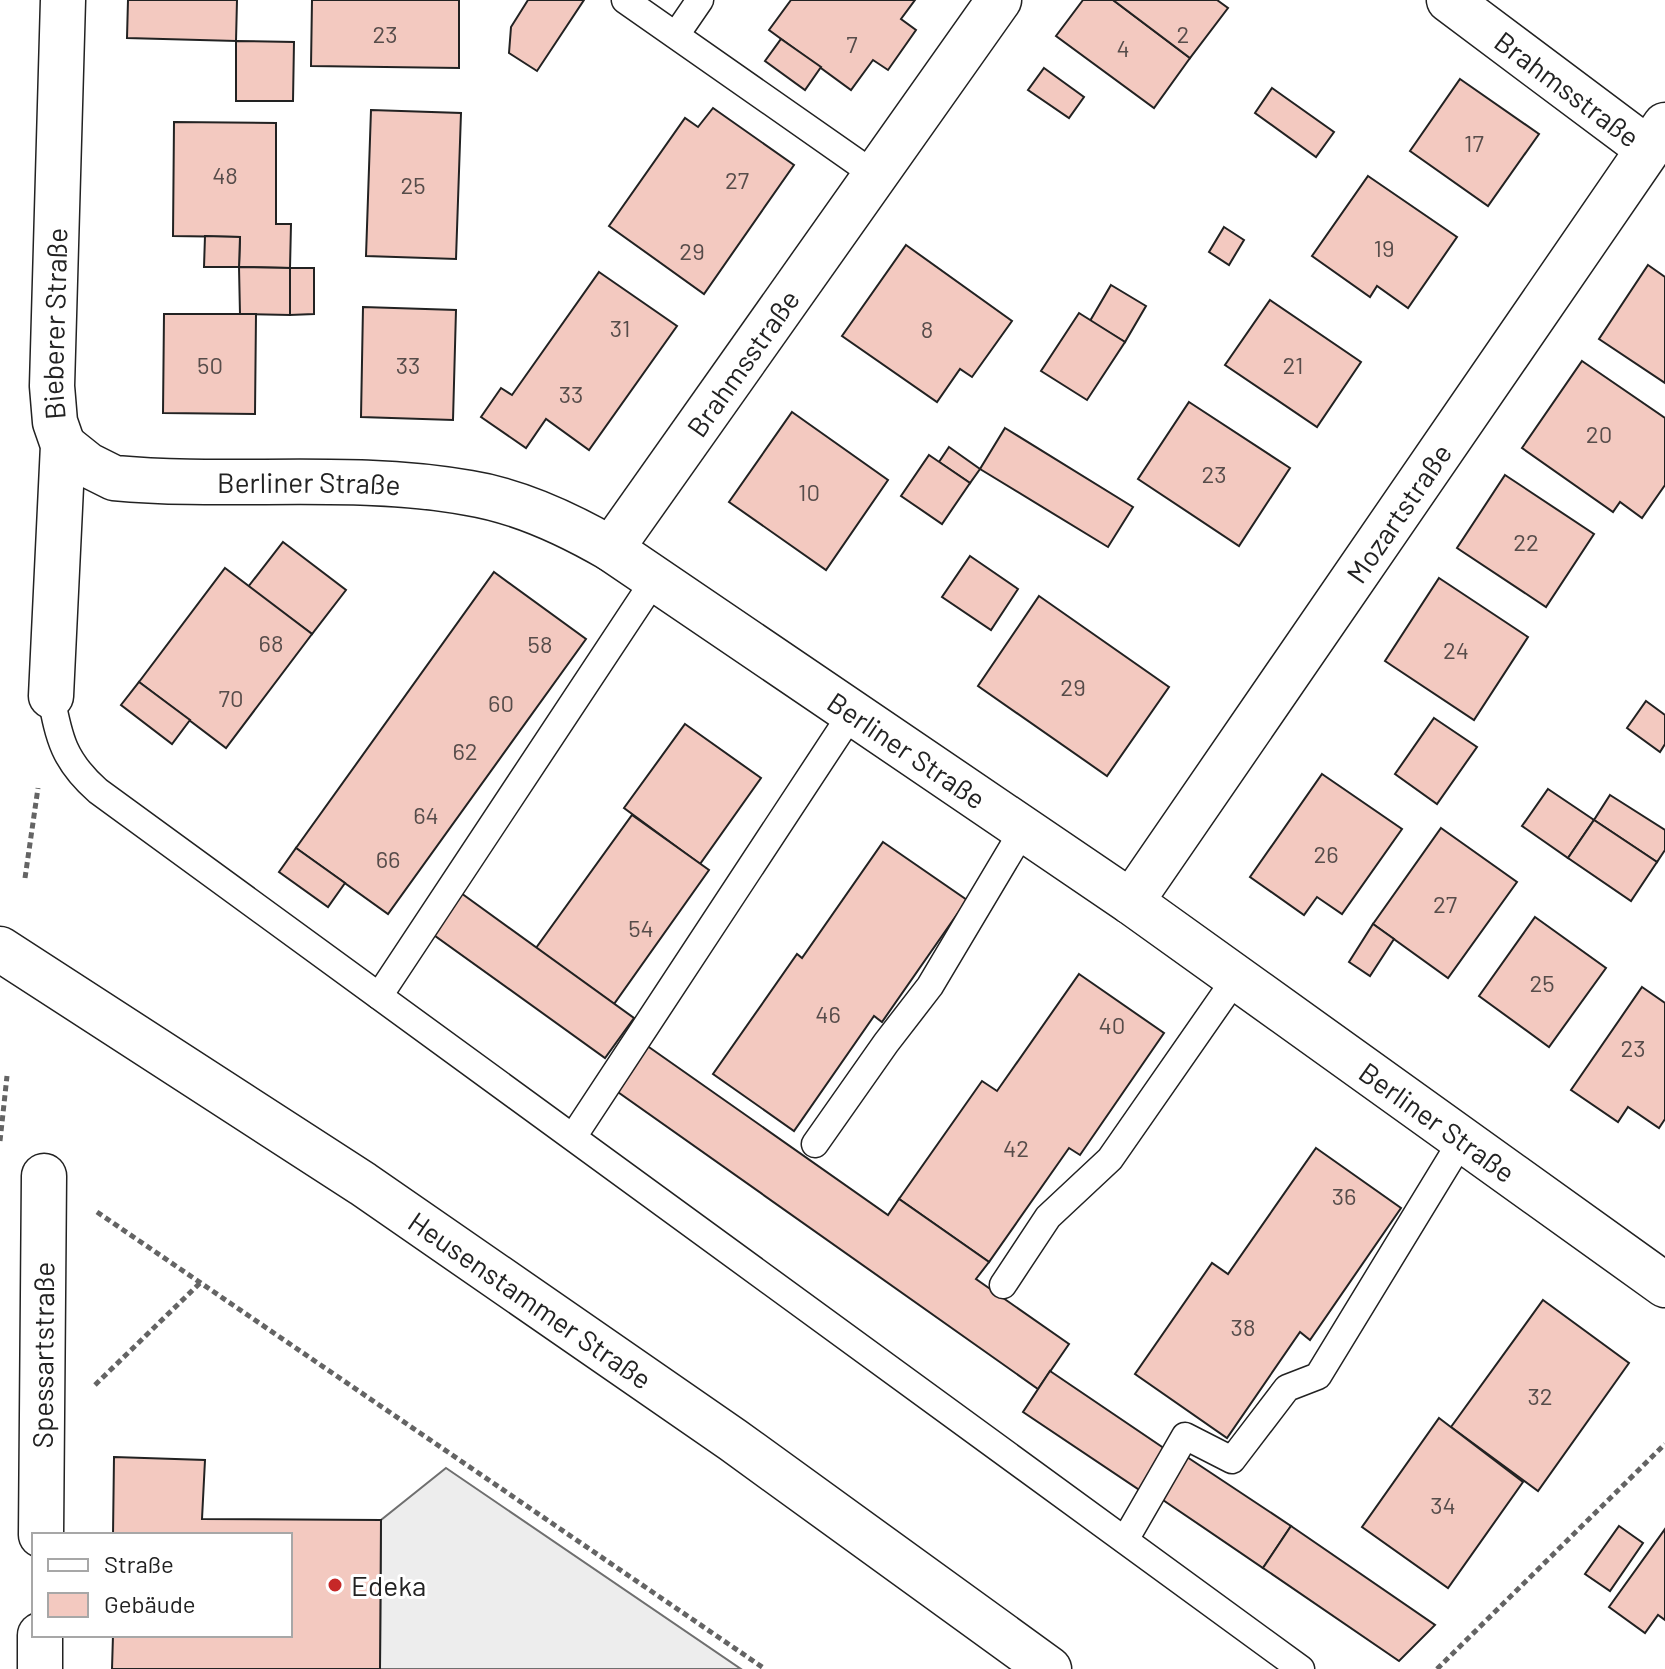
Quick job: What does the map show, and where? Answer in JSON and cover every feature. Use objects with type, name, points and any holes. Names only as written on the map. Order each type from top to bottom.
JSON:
[{"type":"street","name":"Bieberer Straße","points":[[51,696],[63,445],[55,422],[52,386],[63,0]]},
{"type":"street","name":"Brahmsstraße","points":[[611,549],[999,0]]},
{"type":"street","name":"Brahmsstraße","points":[[1449,0],[1656,137]]},
{"type":"street","name":"Mozartstraße","points":[[1131,902],[1656,137]]},
{"type":"street","name":"Berliner Straße","points":[[63,445],[88,465],[114,478],[141,481],[404,484],[472,493],[526,509],[578,530],[611,549],[1131,902],[1665,1285]]},
{"type":"street","name":"Heusenstammer Straße","points":[[0,949],[363,1184],[733,1440],[1049,1669]]},
{"type":"street","name":"Spessartstraße","points":[[41,1533],[44,1176]]},
{"type":"street","points":[[40,1637],[40,1669]]},
{"type":"lane","points":[[625,0],[875,175]]},
{"type":"lane","points":[[676,35],[700,0]]},
{"type":"lane","points":[[379,996],[655,579]]},
{"type":"lane","points":[[51,696],[58,735],[76,772],[98,791],[1301,1669]]},
{"type":"lane","points":[[573,1137],[852,713]]},
{"type":"lane","points":[[815,1144],[930,986],[1023,830]]},
{"type":"lane","points":[[1003,1285],[1048,1217],[1110,1159],[1236,978]]},
{"type":"lane","points":[[1125,1540],[1185,1436],[1232,1460],[1287,1388],[1318,1376],[1462,1140]]},
{"type":"path","points":[[0,1141],[7,1076]]},
{"type":"path","points":[[44,1176],[765,1669]]},
{"type":"path","points":[[42,1437],[200,1283]]},
{"type":"path","points":[[1437,1669],[1665,1444]]},
{"type":"shaded area","points":[[446,1468],[741,1669],[380,1669],[381,1520]]},
{"type":"building","points":[[128,0],[237,0],[236,41],[127,38]]},
{"type":"building","points":[[312,0],[459,0],[459,68],[311,66]]},
{"type":"building","points":[[528,0],[584,0],[537,71],[509,53],[511,27]]},
{"type":"building","points":[[791,0],[915,0],[901,19],[916,30],[888,70],[873,60],[851,90],[769,30]]},
{"type":"building","points":[[1083,0],[1113,0],[1190,58],[1154,108],[1056,36]]},
{"type":"building","points":[[1113,0],[1217,0],[1228,8],[1190,58]]},
{"type":"building","points":[[781,39],[821,67],[805,90],[765,61]]},
{"type":"building","points":[[236,41],[294,42],[293,101],[236,101]]},
{"type":"building","points":[[1044,68],[1084,97],[1069,118],[1028,90]]},
{"type":"building","points":[[1460,79],[1539,134],[1488,206],[1410,151]]},
{"type":"building","points":[[1272,88],[1334,132],[1316,157],[1255,113]]},
{"type":"building","points":[[713,108],[794,165],[704,294],[609,226],[685,118],[698,127]]},
{"type":"building","points":[[371,110],[461,113],[456,259],[366,256]]},
{"type":"building","points":[[174,122],[276,123],[276,224],[291,224],[290,268],[239,267],[240,237],[173,236]]},
{"type":"building","points":[[1368,176],[1457,237],[1408,308],[1377,286],[1370,297],[1312,256]]},
{"type":"building","points":[[1224,227],[1244,240],[1229,265],[1209,252]]},
{"type":"building","points":[[205,236],[240,237],[239,267],[204,267]]},
{"type":"building","points":[[906,245],[1012,321],[972,377],[960,369],[937,402],[842,336]]},
{"type":"building","points":[[1648,265],[1665,277],[1665,383],[1599,339]]},
{"type":"building","points":[[239,267],[290,268],[290,315],[240,314]]},
{"type":"building","points":[[290,268],[314,268],[314,314],[290,315]]},
{"type":"building","points":[[599,272],[677,326],[589,450],[546,419],[526,448],[481,417],[501,388],[512,395]]},
{"type":"building","points":[[1111,285],[1146,306],[1125,342],[1090,321]]},
{"type":"building","points":[[1270,300],[1361,362],[1317,427],[1225,365]]},
{"type":"building","points":[[363,307],[456,310],[453,420],[361,417]]},
{"type":"building","points":[[1079,313],[1125,342],[1087,400],[1041,371]]},
{"type":"building","points":[[164,314],[256,314],[255,414],[163,413]]},
{"type":"building","points":[[1582,361],[1665,418],[1665,485],[1642,518],[1620,502],[1613,512],[1522,448]]},
{"type":"building","points":[[1189,402],[1290,468],[1239,546],[1138,479]]},
{"type":"building","points":[[792,412],[888,480],[826,570],[729,502]]},
{"type":"building","points":[[1005,428],[1133,507],[1108,547],[980,469]]},
{"type":"building","points":[[949,447],[980,469],[970,483],[939,462]]},
{"type":"building","points":[[929,455],[970,483],[942,524],[901,496]]},
{"type":"building","points":[[1505,475],[1594,534],[1546,607],[1457,548]]},
{"type":"building","points":[[283,542],[346,590],[312,634],[248,587]]},
{"type":"building","points":[[970,556],[1018,589],[991,630],[942,597]]},
{"type":"building","points":[[225,568],[312,634],[226,748],[139,682]]},
{"type":"building","points":[[494,572],[586,639],[388,914],[296,848]]},
{"type":"building","points":[[1439,578],[1528,637],[1474,720],[1385,661]]},
{"type":"building","points":[[1039,596],[1169,687],[1107,776],[978,686]]},
{"type":"building","points":[[139,682],[190,720],[172,744],[121,705]]},
{"type":"building","points":[[1646,701],[1665,715],[1665,744],[1660,752],[1627,728]]},
{"type":"building","points":[[1434,718],[1477,747],[1437,804],[1395,774]]},
{"type":"building","points":[[685,724],[761,778],[700,864],[624,808]]},
{"type":"building","points":[[1322,774],[1402,829],[1342,914],[1317,897],[1304,915],[1250,877]]},
{"type":"building","points":[[1548,789],[1594,820],[1568,858],[1522,826]]},
{"type":"building","points":[[1610,795],[1665,830],[1665,850],[1657,862],[1594,820]]},
{"type":"building","points":[[632,815],[709,870],[614,1004],[536,948]]},
{"type":"building","points":[[1594,820],[1657,862],[1631,901],[1568,858]]},
{"type":"building","points":[[1441,828],[1517,882],[1448,978],[1373,924]]},
{"type":"building","points":[[883,842],[967,900],[882,1022],[874,1016],[794,1131],[713,1074],[797,954],[802,958]]},
{"type":"building","points":[[296,848],[345,883],[328,907],[279,872]]},
{"type":"building","points":[[461,893],[634,1018],[605,1058],[431,933]]},
{"type":"building","points":[[1535,917],[1606,968],[1549,1047],[1479,996]]},
{"type":"building","points":[[1373,924],[1394,939],[1370,976],[1349,962]]},
{"type":"building","points":[[1079,974],[1164,1033],[1080,1155],[1069,1148],[989,1262],[899,1199],[982,1081],[997,1091]]},
{"type":"building","points":[[1642,987],[1665,1003],[1665,1119],[1659,1128],[1628,1107],[1618,1122],[1571,1090]]},
{"type":"building","points":[[646,1045],[888,1215],[899,1199],[989,1262],[976,1279],[1069,1344],[1038,1389],[615,1090]]},
{"type":"building","points":[[1316,1148],[1401,1208],[1310,1340],[1300,1332],[1227,1438],[1135,1374],[1212,1263],[1228,1274]]},
{"type":"building","points":[[1543,1300],[1629,1363],[1538,1491],[1451,1427]]},
{"type":"building","points":[[1050,1371],[1171,1453],[1144,1493],[1023,1412]]},
{"type":"building","points":[[1439,1418],[1523,1482],[1448,1588],[1362,1527]]},
{"type":"building","name":"Edeka","points":[[114,1457],[205,1460],[202,1519],[381,1520],[380,1669],[112,1669],[113,1637],[292,1637],[292,1533],[113,1533]]},
{"type":"building","points":[[1187,1457],[1291,1526],[1263,1568],[1160,1498]]},
{"type":"building","points":[[1291,1526],[1435,1625],[1399,1661],[1263,1568]]},
{"type":"building","points":[[1619,1526],[1643,1543],[1610,1591],[1585,1574]]},
{"type":"building","points":[[1665,1529],[1665,1620],[1658,1615],[1645,1633],[1609,1607]]},
{"type":"place","name":"Edeka","points":[[335,1585]]}]
